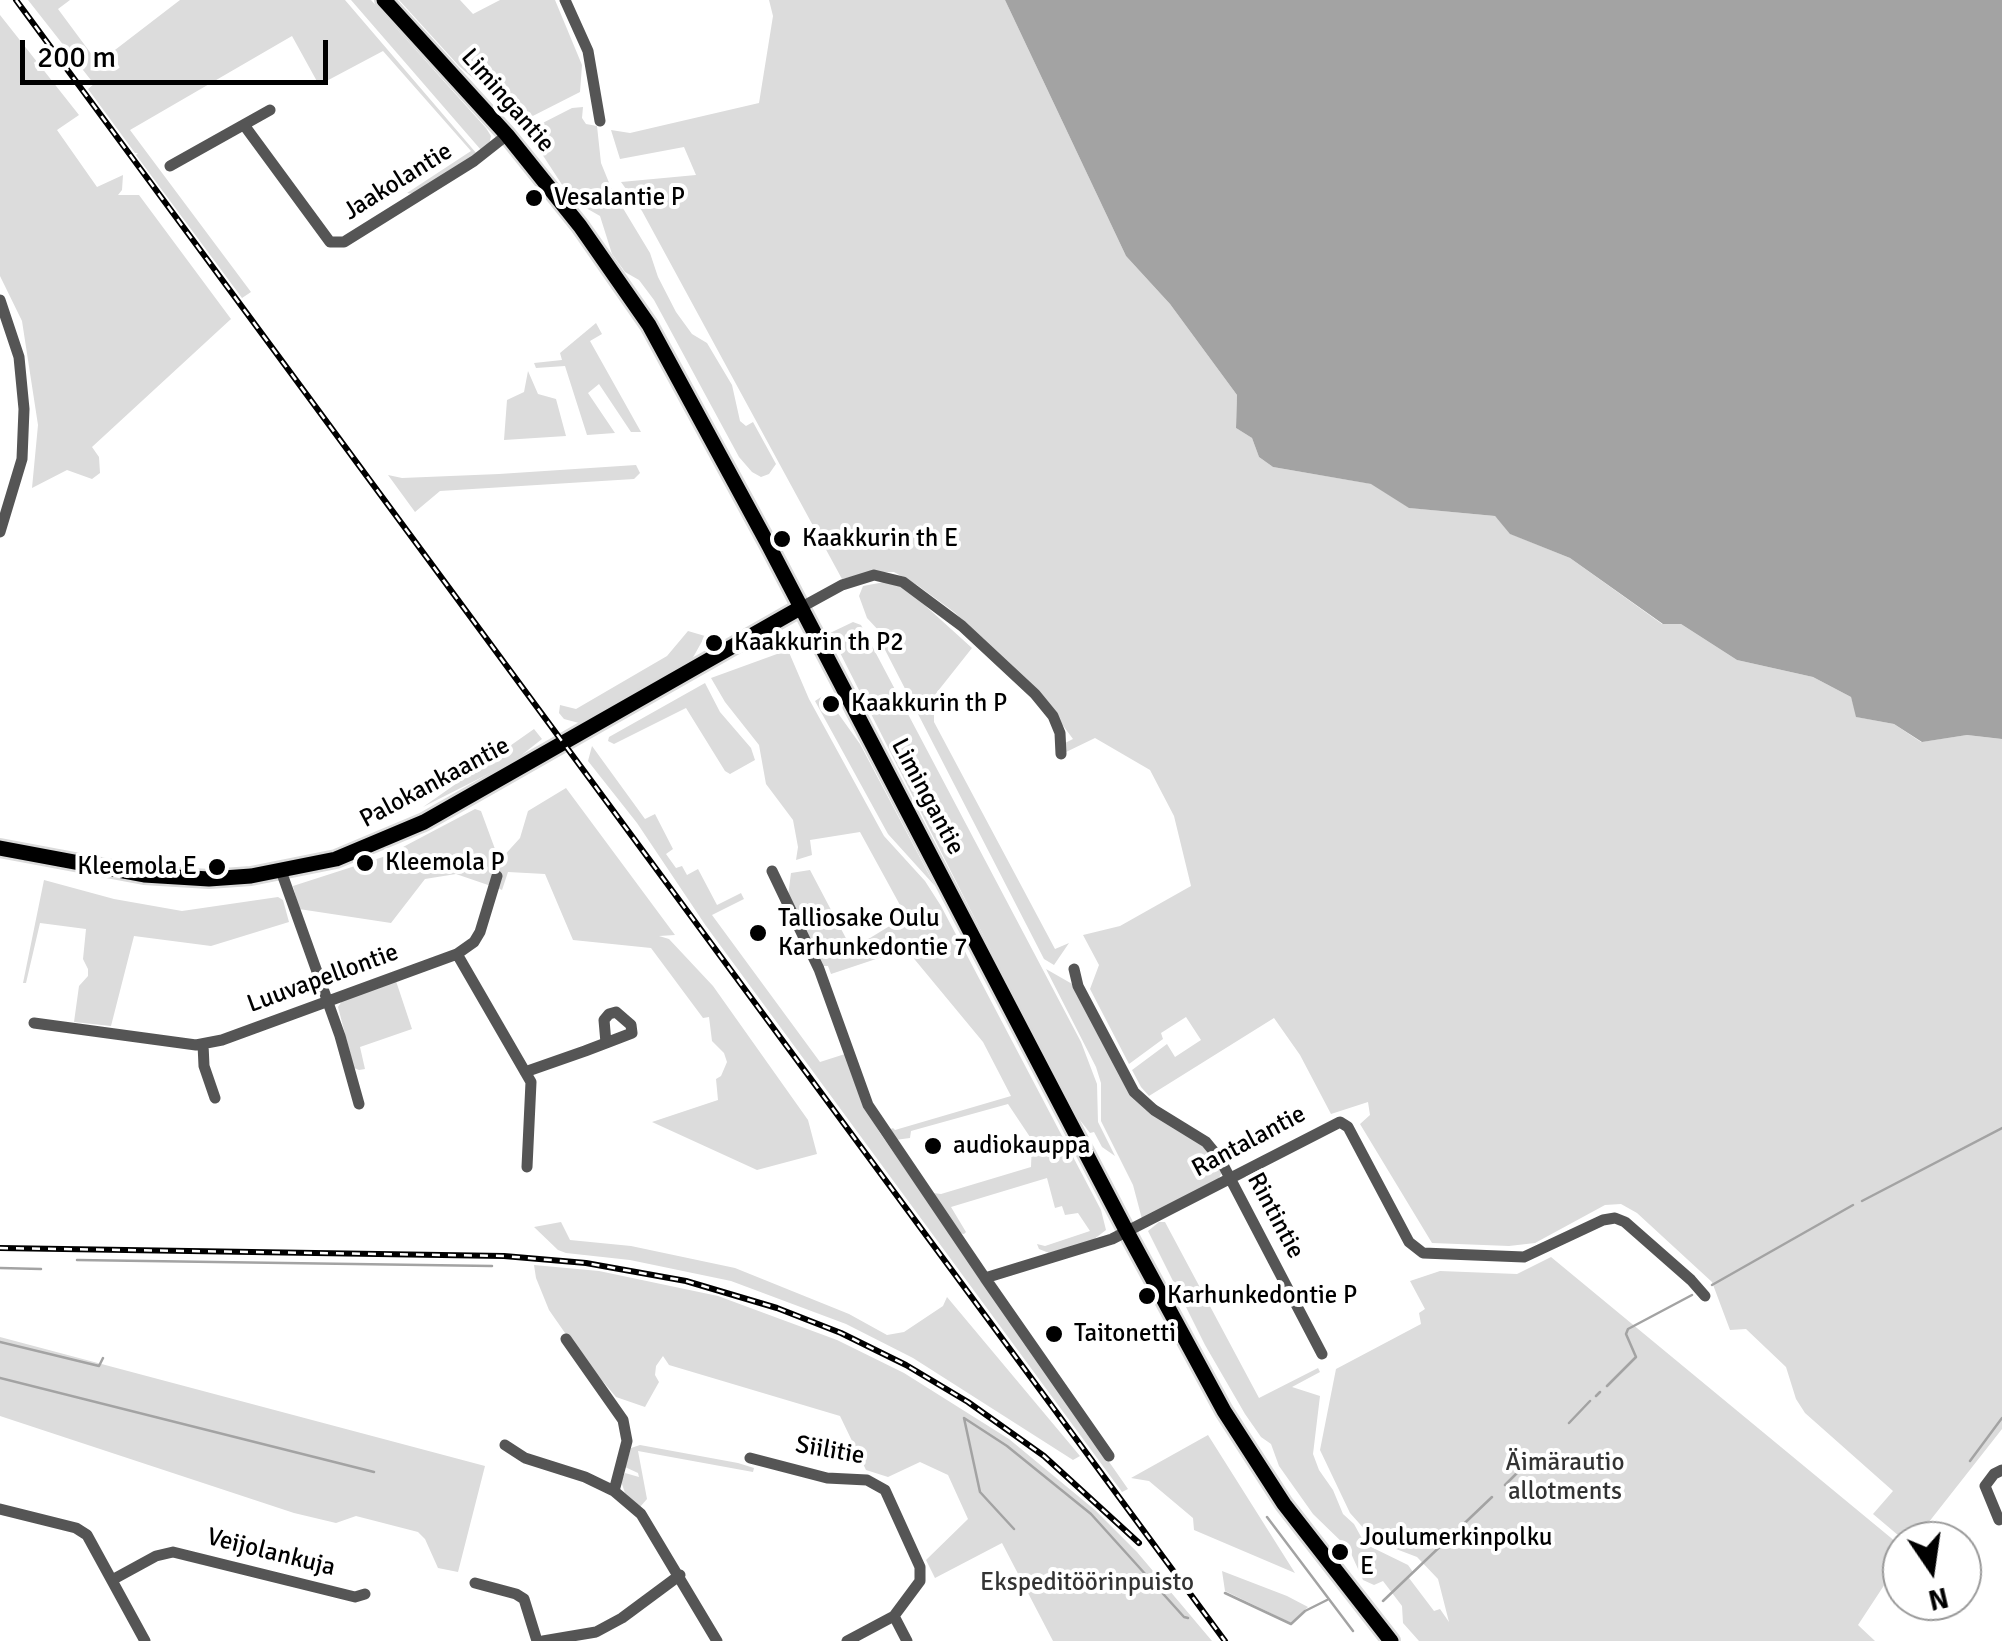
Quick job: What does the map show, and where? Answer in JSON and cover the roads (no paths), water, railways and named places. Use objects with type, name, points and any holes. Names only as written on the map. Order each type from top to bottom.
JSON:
[{"type":"main road","name":"Limingantie","points":[[384,0],[507,134],[580,226],[648,325],[1224,1411],[1284,1504],[1392,1641]]},
{"type":"main road","name":"Palokankaantie","points":[[0,848],[144,875],[210,879],[280,872],[364,849],[424,822],[800,608]]},
{"type":"street","points":[[565,0],[588,51],[600,121]]},
{"type":"street","points":[[170,166],[270,110]]},
{"type":"street","name":"Jaakolantie","points":[[244,125],[330,242],[344,242],[474,160],[507,134]]},
{"type":"street","points":[[0,300],[18,356],[24,409],[22,459],[0,532]]},
{"type":"street","points":[[800,608],[842,585],[874,575],[904,582],[962,626],[1035,694],[1060,733],[1061,754]]},
{"type":"street","points":[[772,871],[819,970],[868,1105],[1109,1456]]},
{"type":"street","points":[[280,872],[328,1002],[359,1104]]},
{"type":"street","points":[[496,876],[480,932],[458,954],[526,1072],[532,1096],[527,1166]]},
{"type":"street","name":"Luuvapellontie","points":[[34,1023],[203,1044],[458,954]]},
{"type":"street","name":"Rintintie","points":[[1074,968],[1078,986],[1134,1092],[1146,1104],[1206,1142],[1230,1178],[1322,1354]]},
{"type":"street","points":[[526,1072],[606,1043]]},
{"type":"street","points":[[203,1044],[204,1066],[215,1098]]},
{"type":"street","name":"Rantalantie","points":[[985,1278],[1127,1232],[1340,1122],[1348,1127],[1409,1242],[1423,1253],[1524,1257],[1603,1220],[1616,1218],[1647,1240],[1705,1296]]},
{"type":"street","points":[[566,1340],[623,1420],[627,1441],[614,1491]]},
{"type":"street","points":[[505,1445],[525,1458],[585,1476],[614,1491],[641,1514],[716,1641]]},
{"type":"street","name":"Siilitie","points":[[750,1458],[827,1478],[867,1480],[882,1487],[921,1574],[894,1616],[847,1641]]},
{"type":"street","points":[[1999,1520],[1985,1486],[2002,1470]]},
{"type":"street","points":[[0,1509],[81,1530],[89,1536],[145,1641]]},
{"type":"street","name":"Veijolankuja","points":[[112,1580],[156,1556],[174,1552],[355,1597],[365,1594]]},
{"type":"street","points":[[475,1583],[524,1599],[540,1641],[596,1632],[622,1618],[680,1575]]},
{"type":"street","points":[[894,1616],[907,1641]]},
{"type":"waterway","points":[[1862,1201],[2002,1128]]},
{"type":"waterway","points":[[1712,1285],[1853,1205]]},
{"type":"waterway","points":[[77,1260],[492,1266]]},
{"type":"waterway","points":[[0,1268],[41,1269]]},
{"type":"waterway","points":[[1607,1386],[1636,1357],[1626,1334],[1628,1329],[1692,1295]]},
{"type":"waterway","points":[[0,1342],[99,1366],[103,1358]]},
{"type":"waterway","points":[[0,1378],[374,1472]]},
{"type":"waterway","points":[[1596,1396],[1600,1392]]},
{"type":"waterway","points":[[1569,1423],[1590,1401]]},
{"type":"waterway","points":[[1014,1529],[980,1492],[964,1418],[1007,1446],[1091,1514],[1188,1618]]},
{"type":"waterway","points":[[1970,1461],[2002,1418]]},
{"type":"waterway","points":[[1505,1485],[1532,1458]]},
{"type":"waterway","points":[[1383,1601],[1492,1497]]},
{"type":"waterway","points":[[1267,1517],[1353,1631]]},
{"type":"waterway","points":[[1225,1593],[1291,1624],[1305,1611],[1327,1600]]},
{"type":"railway","points":[[16,0],[1225,1641]]},
{"type":"railway","points":[[0,1248],[504,1256],[586,1263],[686,1281],[777,1308],[906,1365],[968,1402],[1044,1456],[1139,1543]]},
{"type":"place","name":"Vesalantie P","points":[[534,198]]},
{"type":"place","name":"Kaakkurin th E","points":[[782,539]]},
{"type":"place","name":"Kaakkurin th P2","points":[[714,643]]},
{"type":"place","name":"Kaakkurin th P","points":[[831,704]]},
{"type":"place","name":"Kleemola P","points":[[365,863]]},
{"type":"place","name":"Kleemola E","points":[[217,867]]},
{"type":"place","name":"Talliosake Oulu Karhunkedontie 7","points":[[758,933]]},
{"type":"place","name":"audiokauppa","points":[[933,1146]]},
{"type":"place","name":"Karhunkedontie P","points":[[1147,1296]]},
{"type":"place","name":"Taitonetti","points":[[1054,1334]]},
{"type":"place","name":"Joulumerkinpolku E","points":[[1340,1552]]},
{"type":"park label","name":"Äimärautio allotments","points":[[1565,1478]]},
{"type":"park label","name":"Ekspeditöörinpuisto","points":[[1087,1583]]}]
